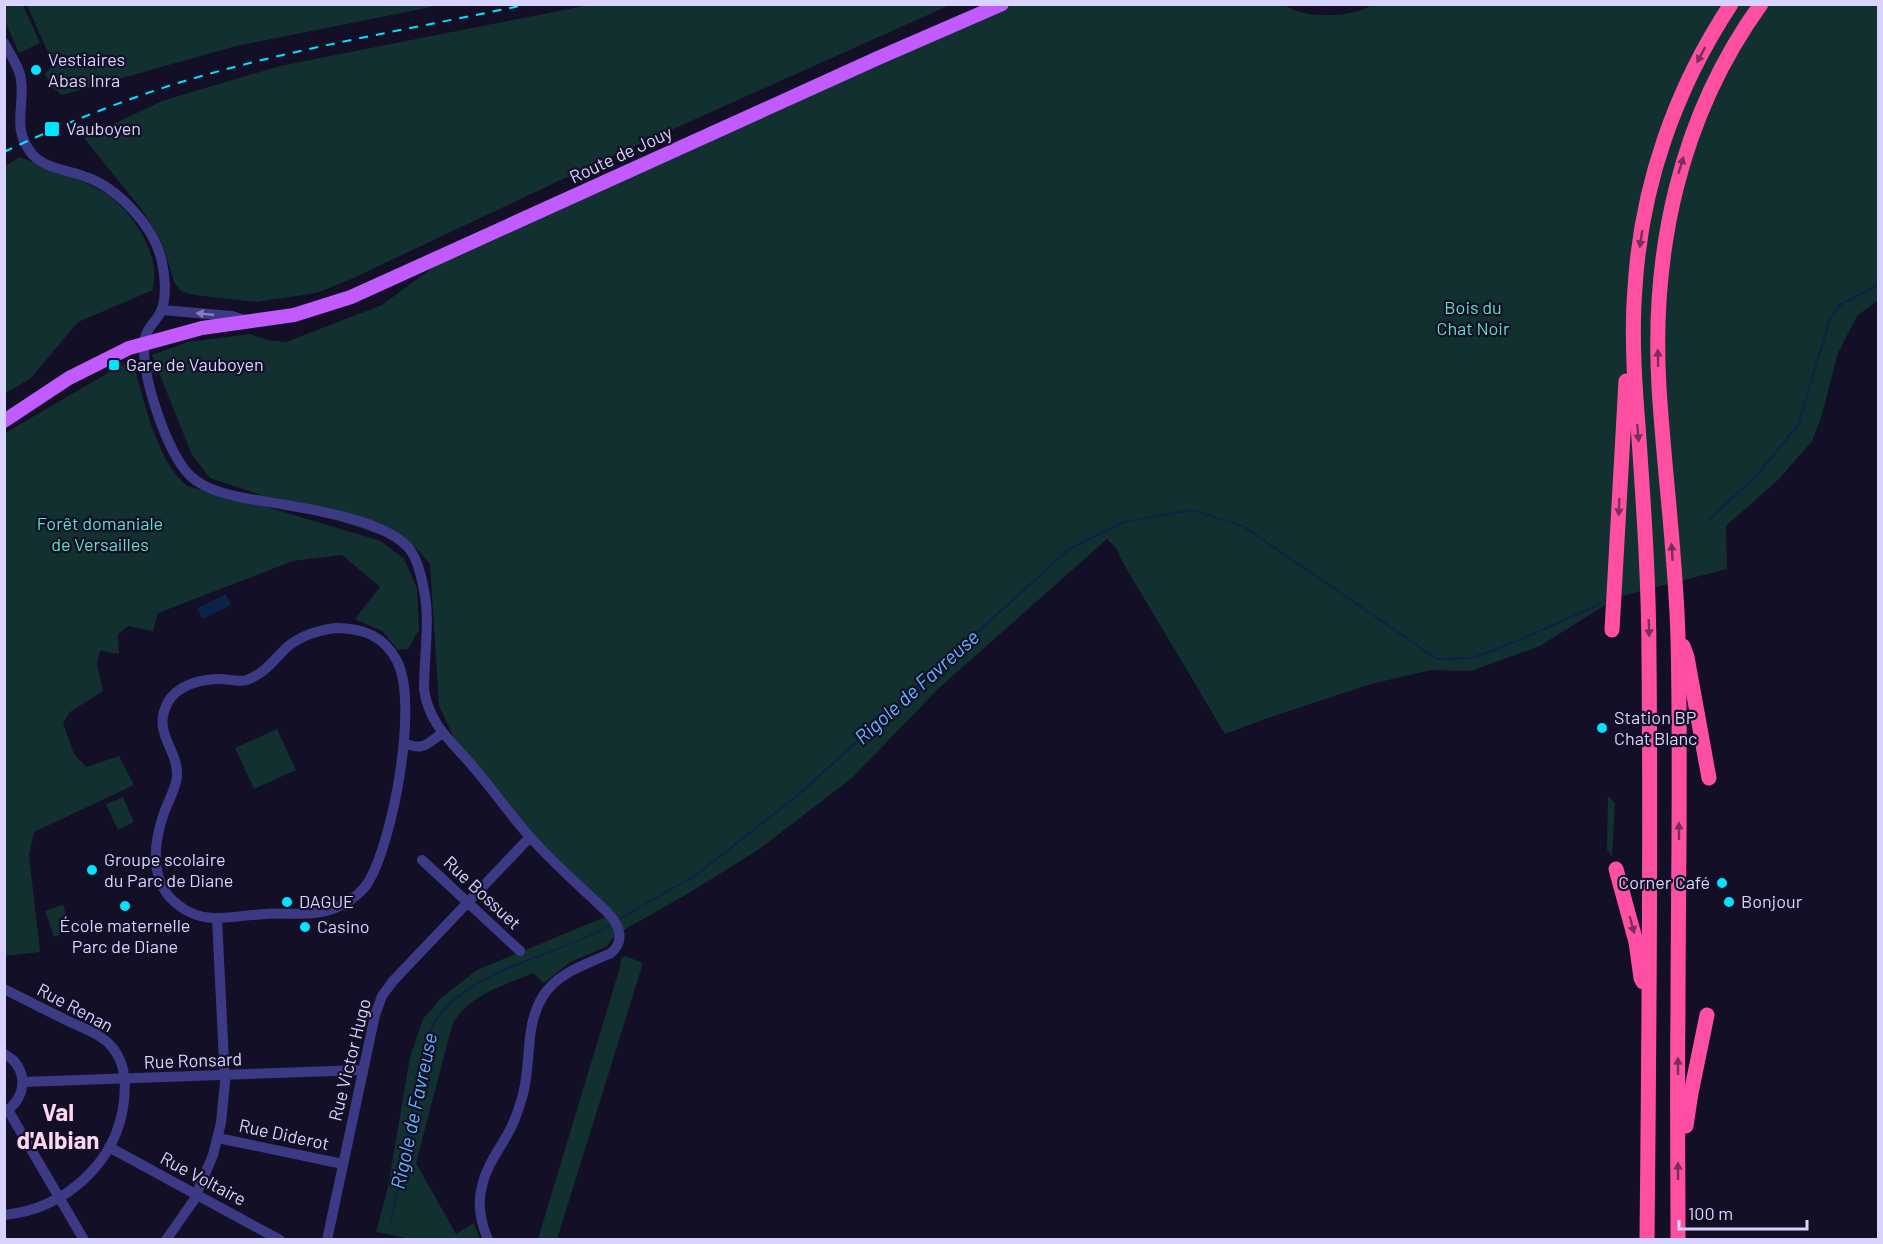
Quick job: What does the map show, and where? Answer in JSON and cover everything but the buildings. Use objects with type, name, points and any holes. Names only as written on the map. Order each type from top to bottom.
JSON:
[{"type":"highway","points":[[1647,1239],[1651,808],[1649,637],[1633,343],[1638,257],[1650,189],[1665,136],[1698,62],[1731,4]]},
{"type":"highway","points":[[1678,1239],[1678,635],[1659,386],[1658,301],[1663,248],[1677,179],[1687,147],[1723,66],[1739,36],[1761,4]]},
{"type":"highway","points":[[1612,630],[1626,363],[1633,343]]},
{"type":"highway","points":[[1678,635],[1687,657],[1709,778]]},
{"type":"highway","points":[[1616,869],[1636,942],[1641,978],[1649,991]]},
{"type":"highway","points":[[1679,1146],[1686,1128],[1689,1101],[1707,1015]]},
{"type":"main road","name":"Route de Jouy","points":[[4,421],[89,367],[144,343],[181,333],[294,315],[351,297],[1002,4]]},
{"type":"street","points":[[4,43],[21,77],[19,121],[21,132],[34,156],[48,165],[107,186],[130,207],[151,236],[162,261],[164,294],[162,310],[147,330],[144,360],[158,415],[186,471],[206,488],[239,497],[335,514],[372,526],[387,532],[411,551],[423,585],[426,609],[424,674],[426,702],[442,733],[460,751],[530,837],[617,926],[620,941],[616,948],[611,953],[562,976],[547,990],[537,1008],[529,1032],[528,1072],[523,1093],[510,1129],[489,1165],[481,1186],[481,1218],[488,1239]]},
{"type":"street","name":"Route de Jouy","points":[[162,310],[232,316],[248,321]]},
{"type":"street","points":[[355,628],[385,645],[398,664],[402,681],[404,742],[395,806],[369,881],[363,889],[341,906],[322,912],[217,918],[192,913],[180,907],[163,891],[155,852],[162,818],[175,787],[177,776],[176,766],[162,726],[164,713],[174,694],[186,686],[216,679],[245,681],[275,662],[285,649],[296,641],[319,630],[355,628]]},
{"type":"street","points":[[404,742],[424,747],[442,733]]},
{"type":"street","name":"Rue Victor Hugo","points":[[327,1239],[375,1015],[382,996],[393,981],[530,837]]},
{"type":"street","name":"Rue Bossuet","points":[[422,860],[520,951]]},
{"type":"street","points":[[166,1239],[182,1220],[197,1194],[218,1138],[224,1107],[225,1076],[217,918]]},
{"type":"street","name":"Rue Renan","points":[[4,1215],[34,1209],[60,1198],[92,1173],[109,1147],[118,1127],[123,1108],[125,1079],[118,1055],[103,1039],[7,995]]},
{"type":"street","points":[[4,1054],[19,1067],[23,1082],[19,1099],[6,1111],[84,1239]]},
{"type":"street","name":"Rue Ronsard","points":[[23,1082],[363,1070]]},
{"type":"street","name":"Rue Diderot","points":[[218,1138],[343,1164]]},
{"type":"street","name":"Rue Voltaire","points":[[109,1147],[280,1239]]},
{"type":"green space","name":"Bois du Chat Noir","points":[[1283,4],[1303,13],[1316,15],[1354,12],[1374,4],[1878,5],[1878,300],[1857,316],[1838,353],[1821,418],[1812,441],[1779,479],[1726,526],[1727,569],[1618,597],[1540,646],[1471,671],[1431,670],[1371,684],[1225,734],[1116,548],[1107,539],[939,688],[852,778],[758,850],[622,931],[542,850],[460,751],[439,706],[430,564],[414,546],[210,478],[192,455],[152,355],[188,342],[250,334],[267,340],[286,342],[382,305],[440,262],[1013,5]]},
{"type":"green space","points":[[4,5],[23,5],[40,43],[19,53],[5,21]]},
{"type":"green space","points":[[27,5],[441,5],[236,46],[62,95],[52,87],[45,74],[53,64]]},
{"type":"green space","points":[[589,5],[950,5],[584,169],[349,280],[316,293],[256,302],[194,295],[181,291],[174,282],[159,237],[142,210],[84,138],[162,101],[280,66]]},
{"type":"green space","points":[[20,157],[89,184],[107,194],[125,210],[140,230],[150,252],[154,280],[153,290],[78,322],[30,379],[5,393],[5,166]]},
{"type":"green space","name":"Forêt domaniale de Versailles","points":[[132,359],[159,444],[176,474],[187,486],[381,541],[404,559],[417,588],[419,630],[408,649],[398,650],[382,631],[355,619],[380,587],[342,555],[293,561],[158,613],[153,631],[128,626],[118,634],[119,654],[100,651],[97,664],[103,691],[70,712],[63,723],[74,754],[86,767],[119,756],[134,785],[34,832],[29,855],[40,952],[5,956],[5,433]]},
{"type":"green space","points":[[277,729],[296,770],[254,789],[235,748]]},
{"type":"green space","points":[[1608,796],[1615,803],[1612,857],[1607,849]]},
{"type":"green space","points":[[123,797],[134,822],[118,830],[106,804]]},
{"type":"green space","points":[[63,905],[71,931],[54,937],[45,911]]},
{"type":"green space","points":[[605,917],[610,920],[616,937],[606,947],[570,962],[544,983],[533,973],[498,987],[466,1007],[452,1026],[416,1163],[456,1234],[474,1223],[480,1239],[411,1239],[376,1232],[388,1187],[410,1057],[423,1019],[441,998],[477,970]]},
{"type":"green space","points":[[625,956],[643,963],[557,1239],[538,1239],[621,958]]},
{"type":"water","points":[[226,594],[231,605],[202,619],[197,608]]},
{"type":"waterway","name":"Rigole de Favreuse","points":[[1710,519],[1758,474],[1798,425],[1830,319],[1840,305],[1878,285]]},
{"type":"waterway","name":"Rigole de Favreuse","points":[[618,920],[696,875],[797,796],[1069,549],[1124,522],[1192,510],[1243,526],[1437,659],[1473,658],[1600,604]]},
{"type":"waterway","name":"Rigole de Favreuse","points":[[390,1224],[428,1035],[439,1015],[460,995],[485,979],[583,939],[611,925]]},
{"type":"railway","points":[[4,152],[68,123],[178,83],[308,49],[529,4]]},
{"type":"place","name":"Vestiaires Abas Inra","points":[[36,70]]},
{"type":"place","name":"Vauboyen","points":[[52,129]]},
{"type":"place","name":"Gare de Vauboyen","points":[[114,365]]},
{"type":"place","name":"Station BP Chat Blanc","points":[[1602,728]]},
{"type":"place","name":"Groupe scolaire du Parc de Diane","points":[[92,870]]},
{"type":"place","name":"Corner Café","points":[[1722,883]]},
{"type":"place","name":"DAGUE","points":[[287,902]]},
{"type":"place","name":"Bonjour","points":[[1729,902]]},
{"type":"place","name":"École maternelle Parc de Diane","points":[[125,906]]},
{"type":"place","name":"Casino","points":[[305,927]]},
{"type":"district","name":"Val d'Albian","points":[[58,1127]]}]
